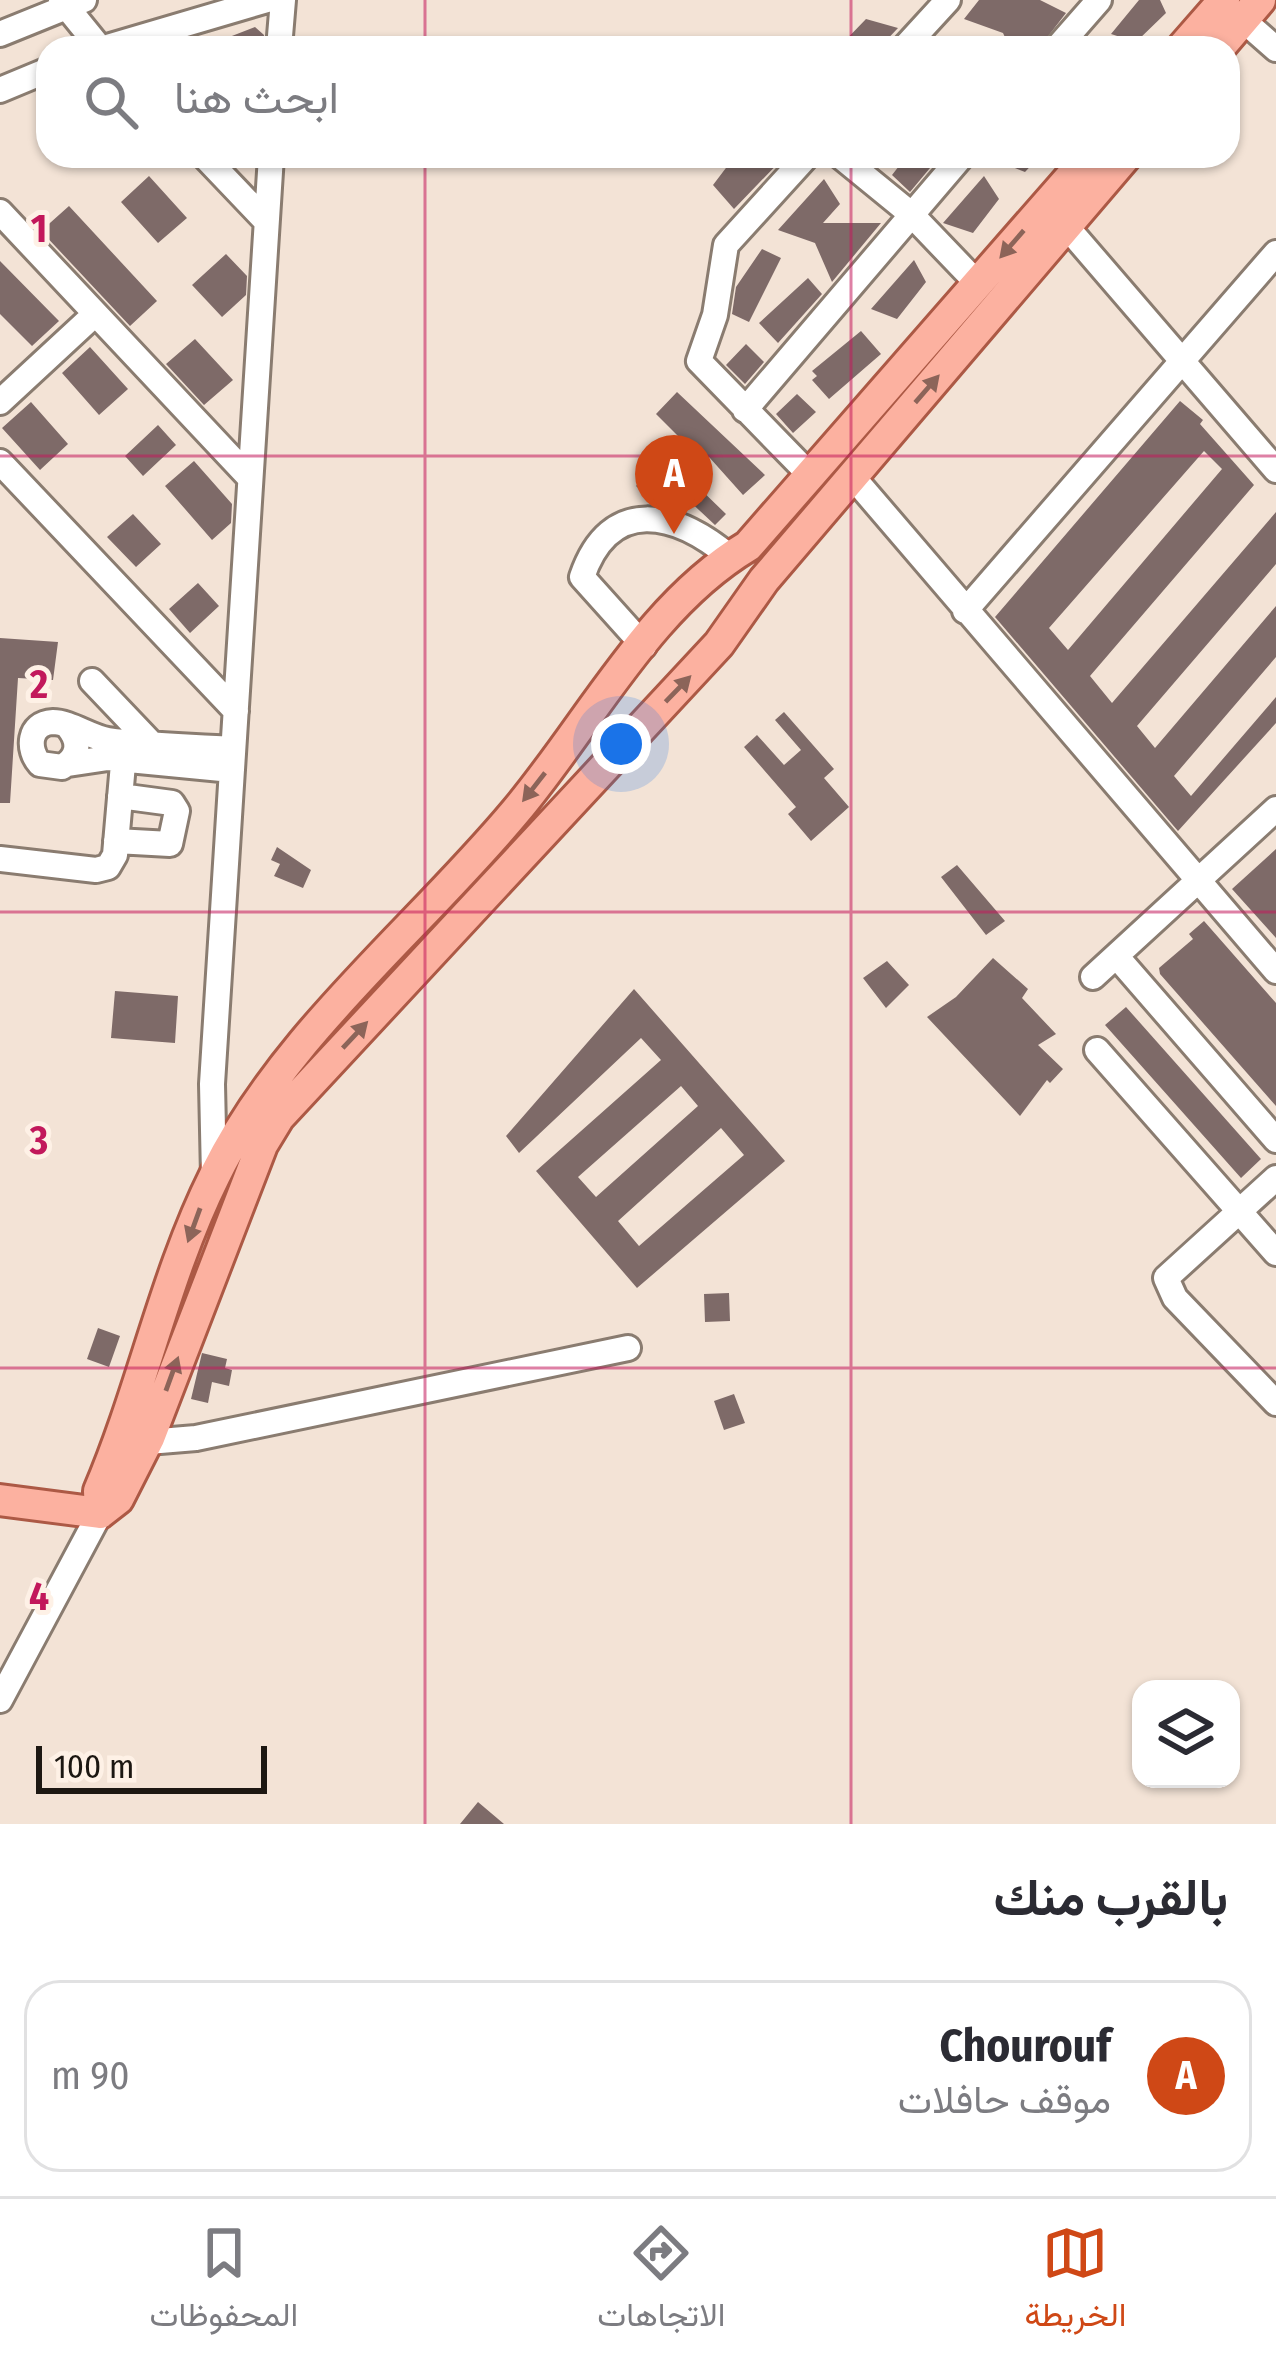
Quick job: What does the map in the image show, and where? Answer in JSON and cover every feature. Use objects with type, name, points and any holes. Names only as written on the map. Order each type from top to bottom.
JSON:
[{"type":"main road","points":[[1196,36],[1233,4]]},
{"type":"main road","points":[[1223,36],[1233,4]]},
{"type":"main road","points":[[100,1513],[99,1491],[214,1176],[293,1056],[514,813],[683,593],[748,546],[1079,168]]},
{"type":"main road","points":[[0,1500],[100,1513],[118,1499],[148,1438],[262,1145],[279,1118],[677,691],[852,476],[1116,168]]},
{"type":"main road","points":[[722,562],[746,579],[752,602]]},
{"type":"main road","points":[[604,697],[622,718],[642,724]]},
{"type":"street","points":[[143,36],[267,0]]},
{"type":"street","points":[[280,36],[283,0]]},
{"type":"street","points":[[915,36],[948,0]]},
{"type":"street","points":[[1068,36],[1099,0]]},
{"type":"street","points":[[0,34],[70,2],[94,36]]},
{"type":"street","points":[[1233,4],[1276,49]]},
{"type":"street","points":[[0,90],[36,75]]},
{"type":"street","points":[[215,168],[266,221]]},
{"type":"street","points":[[214,1176],[210,1116],[270,168]]},
{"type":"street","points":[[797,168],[722,257],[715,315],[699,361],[810,475]]},
{"type":"street","points":[[855,168],[911,214],[978,284]]},
{"type":"street","points":[[745,410],[951,168]]},
{"type":"street","points":[[0,212],[250,478]]},
{"type":"street","points":[[1066,226],[1276,470]]},
{"type":"street","points":[[964,611],[965,604],[1276,253]]},
{"type":"street","points":[[0,402],[94,315]]},
{"type":"street","points":[[0,462],[236,711]]},
{"type":"street","points":[[852,476],[1276,970]]},
{"type":"street","points":[[0,491],[28,493]]},
{"type":"street","points":[[644,646],[583,577],[599,539],[632,519],[661,520],[704,535],[722,562]]},
{"type":"street","points":[[92,681],[151,743]]},
{"type":"street","points":[[233,760],[124,750],[48,723],[35,730],[30,745],[34,759],[47,768],[68,764],[124,750],[151,743],[233,760]]},
{"type":"street","points":[[68,764],[77,750],[69,728]]},
{"type":"street","points":[[0,859],[102,870],[113,862],[124,750]]},
{"type":"street","points":[[116,841],[170,844],[177,811],[172,802],[120,796]]},
{"type":"street","points":[[1093,977],[1276,809]]},
{"type":"street","points":[[1118,958],[1276,1139]]},
{"type":"street","points":[[1097,1050],[1276,1253]]},
{"type":"street","points":[[1276,1178],[1173,1267],[1167,1286],[1276,1403]]},
{"type":"street","points":[[116,1450],[148,1438],[153,1444],[196,1438],[628,1348]]},
{"type":"street","points":[[0,1700],[100,1513]]},
{"type":"building","points":[[979,0],[1040,0],[1066,13],[1048,36],[1004,36],[964,19]]},
{"type":"building","points":[[1139,0],[1160,0],[1166,13],[1142,36],[1111,34]]},
{"type":"building","points":[[866,19],[898,28],[890,36],[850,36]]},
{"type":"building","points":[[255,27],[264,35],[264,36],[232,36]]},
{"type":"building","points":[[726,168],[773,168],[734,209],[713,185]]},
{"type":"building","points":[[897,168],[930,168],[910,192],[892,175]]},
{"type":"building","points":[[149,176],[187,218],[158,243],[121,202]]},
{"type":"building","points":[[984,176],[999,199],[973,233],[943,223]]},
{"type":"building","points":[[824,179],[840,204],[823,223],[881,223],[832,282],[815,243],[778,230]]},
{"type":"building","points":[[69,206],[157,301],[130,326],[41,231]]},
{"type":"building","points":[[762,249],[781,258],[749,322],[732,314],[736,287]]},
{"type":"building","points":[[226,254],[247,276],[246,295],[222,317],[192,285]]},
{"type":"building","points":[[914,260],[926,282],[897,319],[871,309]]},
{"type":"building","points":[[0,261],[59,321],[32,346],[0,314]]},
{"type":"building","points":[[808,278],[822,294],[778,343],[759,323]]},
{"type":"building","points":[[861,331],[881,354],[829,399],[812,380],[817,376],[812,371]]},
{"type":"building","points":[[195,339],[233,380],[204,405],[166,364]]},
{"type":"building","points":[[746,344],[764,362],[745,384],[726,365]]},
{"type":"building","points":[[90,347],[128,389],[99,415],[62,373]]},
{"type":"building","points":[[677,392],[765,475],[743,495],[709,457],[704,462],[656,414]]},
{"type":"building","points":[[797,394],[816,412],[793,433],[776,414]]},
{"type":"building","points":[[1180,401],[1203,420],[1200,424],[1254,485],[1090,676],[1112,703],[1276,512],[1276,564],[1137,726],[1155,748],[1276,606],[1276,657],[1174,776],[1191,796],[1276,697],[1276,723],[1178,831],[995,617]],"holes":[[[1204,451],[1222,469],[1068,650],[1049,628]]]},
{"type":"building","points":[[31,402],[68,444],[40,470],[2,428]]},
{"type":"building","points":[[158,425],[176,445],[143,476],[125,456]]},
{"type":"building","points":[[665,455],[726,514],[715,525],[684,496],[676,505],[664,494],[650,499],[636,486]]},
{"type":"building","points":[[194,461],[232,504],[231,523],[212,540],[165,486]]},
{"type":"building","points":[[133,514],[161,544],[136,567],[107,537]]},
{"type":"building","points":[[198,583],[219,606],[190,633],[169,609]]},
{"type":"building","points":[[0,638],[58,642],[53,680],[18,678],[10,803],[0,803]]},
{"type":"building","points":[[784,712],[834,769],[824,778],[849,807],[811,841],[788,814],[796,807],[744,747],[757,735],[784,765],[801,750],[775,720]]},
{"type":"building","points":[[277,847],[311,870],[303,888],[274,876],[280,864],[271,860]]},
{"type":"building","points":[[1276,849],[1276,938],[1232,889]]},
{"type":"building","points":[[957,865],[1005,921],[986,935],[941,877]]},
{"type":"building","points":[[1204,921],[1276,1003],[1276,1106],[1160,974],[1159,968],[1193,939],[1189,934]]},
{"type":"building","points":[[993,958],[1028,989],[1022,998],[1056,1034],[1038,1045],[1063,1069],[1050,1083],[1047,1080],[1020,1116],[927,1017],[956,997]]},
{"type":"building","points":[[887,961],[909,985],[886,1008],[863,978]]},
{"type":"building","points":[[634,989],[785,1161],[637,1288],[536,1171],[661,1060],[641,1038],[519,1153],[506,1136]],"holes":[[[681,1086],[698,1106],[596,1197],[578,1177]],[[721,1128],[744,1155],[639,1246],[618,1221]]]},
{"type":"building","points":[[115,991],[178,996],[175,1043],[111,1038]]},
{"type":"building","points":[[1126,1007],[1261,1159],[1241,1178],[1105,1025]]},
{"type":"building","points":[[729,1293],[730,1321],[705,1322],[704,1294]]},
{"type":"building","points":[[98,1328],[120,1336],[109,1367],[87,1359]]},
{"type":"building","points":[[202,1353],[227,1359],[225,1368],[232,1370],[229,1386],[212,1382],[208,1403],[191,1399]]},
{"type":"building","points":[[734,1394],[745,1423],[724,1430],[714,1401]]},
{"type":"building","points":[[478,1802],[504,1824],[460,1824]]},
{"type":"place","name":"Chourouf","points":[[674,534]]}]
